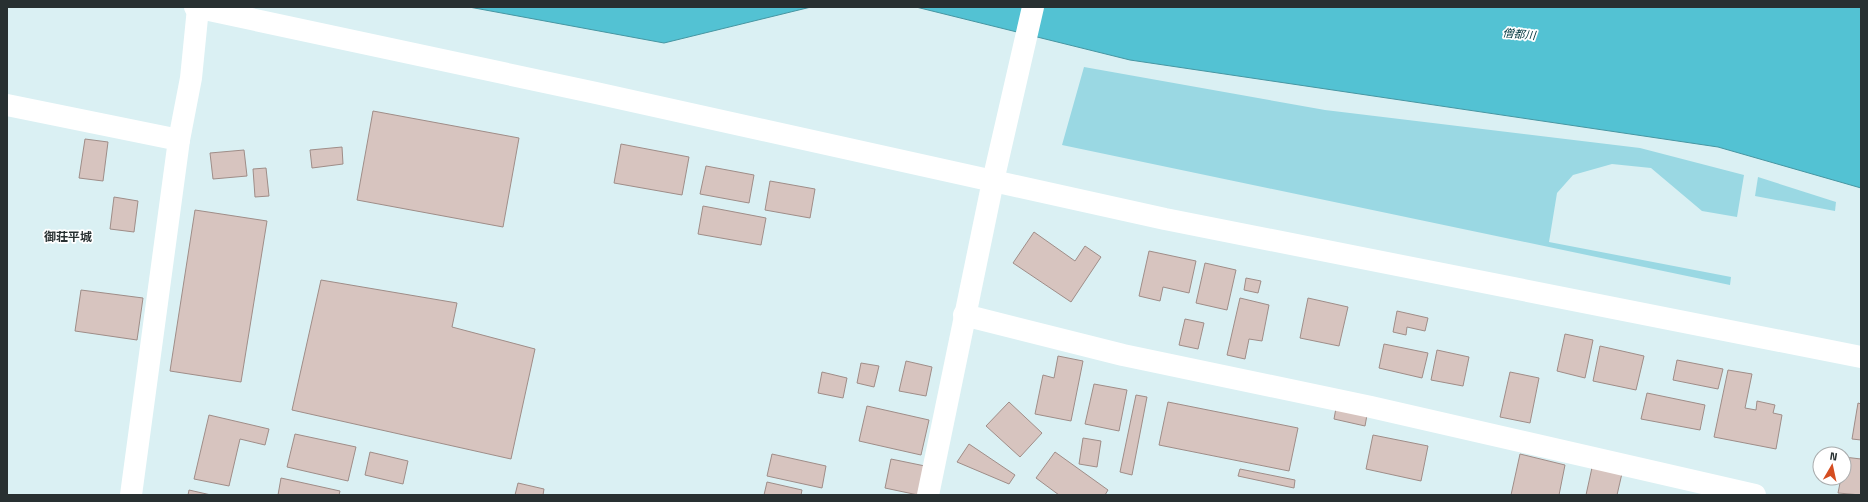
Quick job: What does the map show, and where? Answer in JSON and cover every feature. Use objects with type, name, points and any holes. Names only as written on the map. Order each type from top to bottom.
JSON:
[{"type":"street","points":[[131,495],[180,140],[191,78],[196,7],[995,172],[1173,221],[1861,357]]},
{"type":"street","points":[[928,495],[964,315],[1033,7]]},
{"type":"street","points":[[7,105],[180,140]]},
{"type":"street","points":[[964,315],[1122,355],[1371,407],[1755,495]]},
{"type":"shaded area","points":[[1084,67],[1325,110],[1640,148],[1744,175],[1737,217],[1702,211],[1651,168],[1612,164],[1573,175],[1557,193],[1549,242],[1731,277],[1730,285],[1062,145]]},
{"type":"shaded area","points":[[1758,177],[1836,202],[1835,211],[1755,196]]},
{"type":"water","points":[[469,7],[811,7],[664,43]]},
{"type":"water","name":"僧都川","points":[[916,7],[1861,7],[1861,188],[1718,147],[1130,60]]},
{"type":"building","points":[[373,111],[519,138],[503,227],[357,200]]},
{"type":"building","points":[[85,139],[108,142],[103,181],[79,178]]},
{"type":"building","points":[[621,144],[689,157],[682,195],[614,183]]},
{"type":"building","points":[[342,147],[343,164],[312,168],[310,150]]},
{"type":"building","points":[[244,150],[247,176],[213,179],[210,153]]},
{"type":"building","points":[[706,166],[754,175],[749,203],[700,194]]},
{"type":"building","points":[[266,168],[269,196],[255,197],[253,169]]},
{"type":"building","points":[[770,181],[815,189],[810,218],[765,210]]},
{"type":"building","points":[[114,197],[138,201],[134,232],[110,229]]},
{"type":"building","points":[[703,206],[766,218],[761,245],[698,234]]},
{"type":"building","points":[[195,210],[267,221],[241,382],[170,371]]},
{"type":"building","points":[[1034,232],[1075,261],[1085,246],[1101,257],[1071,302],[1013,263]]},
{"type":"building","points":[[1149,251],[1196,261],[1189,293],[1163,287],[1160,301],[1139,296]]},
{"type":"building","points":[[1205,263],[1236,270],[1227,310],[1196,303]]},
{"type":"building","points":[[1246,278],[1261,281],[1258,293],[1244,290]]},
{"type":"building","points":[[321,280],[457,303],[452,327],[535,349],[511,459],[292,410]]},
{"type":"building","points":[[81,290],[143,298],[137,340],[75,331]]},
{"type":"building","points":[[1240,298],[1269,305],[1262,341],[1249,339],[1245,359],[1227,355]]},
{"type":"building","points":[[1308,298],[1348,307],[1339,346],[1300,338]]},
{"type":"building","points":[[1397,311],[1428,318],[1425,331],[1407,327],[1406,335],[1393,332]]},
{"type":"building","points":[[1185,319],[1204,323],[1198,349],[1179,345]]},
{"type":"building","points":[[1565,334],[1593,340],[1585,378],[1557,371]]},
{"type":"building","points":[[1384,344],[1428,353],[1422,378],[1379,368]]},
{"type":"building","points":[[1600,346],[1644,356],[1636,390],[1593,381]]},
{"type":"building","points":[[1437,350],[1469,357],[1463,386],[1431,380]]},
{"type":"building","points":[[1058,356],[1083,361],[1071,421],[1035,414],[1043,375],[1054,378]]},
{"type":"building","points":[[1677,360],[1723,369],[1718,389],[1673,380]]},
{"type":"building","points":[[906,361],[932,367],[926,396],[899,391]]},
{"type":"building","points":[[861,363],[879,366],[874,387],[857,383]]},
{"type":"building","points":[[1728,370],[1752,374],[1745,408],[1756,410],[1757,401],[1775,405],[1773,413],[1782,415],[1776,449],[1714,437]]},
{"type":"building","points":[[822,372],[847,378],[843,398],[818,393]]},
{"type":"building","points":[[1510,372],[1539,378],[1530,423],[1500,417]]},
{"type":"building","points":[[1094,384],[1127,390],[1119,431],[1085,424]]},
{"type":"building","points":[[1647,393],[1705,405],[1700,430],[1641,419]]},
{"type":"building","points":[[1136,395],[1147,397],[1132,475],[1120,472]]},
{"type":"building","points":[[1009,402],[1042,433],[1020,457],[986,426]]},
{"type":"building","points":[[1168,402],[1298,428],[1289,471],[1159,445]]},
{"type":"building","points":[[1858,403],[1861,404],[1861,440],[1852,439]]},
{"type":"building","points":[[867,406],[929,420],[921,455],[859,441]]},
{"type":"building","points":[[1336,408],[1367,415],[1365,426],[1334,419]]},
{"type":"building","points":[[209,415],[269,429],[265,445],[240,439],[229,486],[194,479]]},
{"type":"building","points":[[295,434],[356,447],[348,481],[287,467]]},
{"type":"building","points":[[1373,435],[1428,446],[1421,481],[1366,469]]},
{"type":"building","points":[[1083,438],[1101,441],[1097,467],[1079,464]]},
{"type":"building","points":[[969,444],[1015,475],[1009,484],[957,462]]},
{"type":"building","points":[[370,452],[408,461],[403,484],[365,475]]},
{"type":"building","points":[[1055,452],[1108,490],[1105,495],[1059,495],[1036,478]]},
{"type":"building","points":[[772,454],[826,466],[822,488],[767,476]]},
{"type":"building","points":[[1520,454],[1565,465],[1559,495],[1511,495]]},
{"type":"building","points":[[1852,458],[1861,459],[1861,495],[1838,493],[1839,486],[1852,486]]},
{"type":"building","points":[[891,459],[925,466],[918,495],[885,488]]},
{"type":"building","points":[[1593,463],[1623,469],[1617,495],[1586,495]]},
{"type":"building","points":[[1240,469],[1295,480],[1294,488],[1238,476]]},
{"type":"building","points":[[281,478],[340,491],[339,495],[278,495]]},
{"type":"building","points":[[767,482],[802,490],[801,495],[764,495]]},
{"type":"building","points":[[518,483],[544,489],[543,495],[515,495]]},
{"type":"building","points":[[189,490],[211,495],[188,495]]},
{"type":"district","name":"御荘平城","points":[[68,236]]}]
